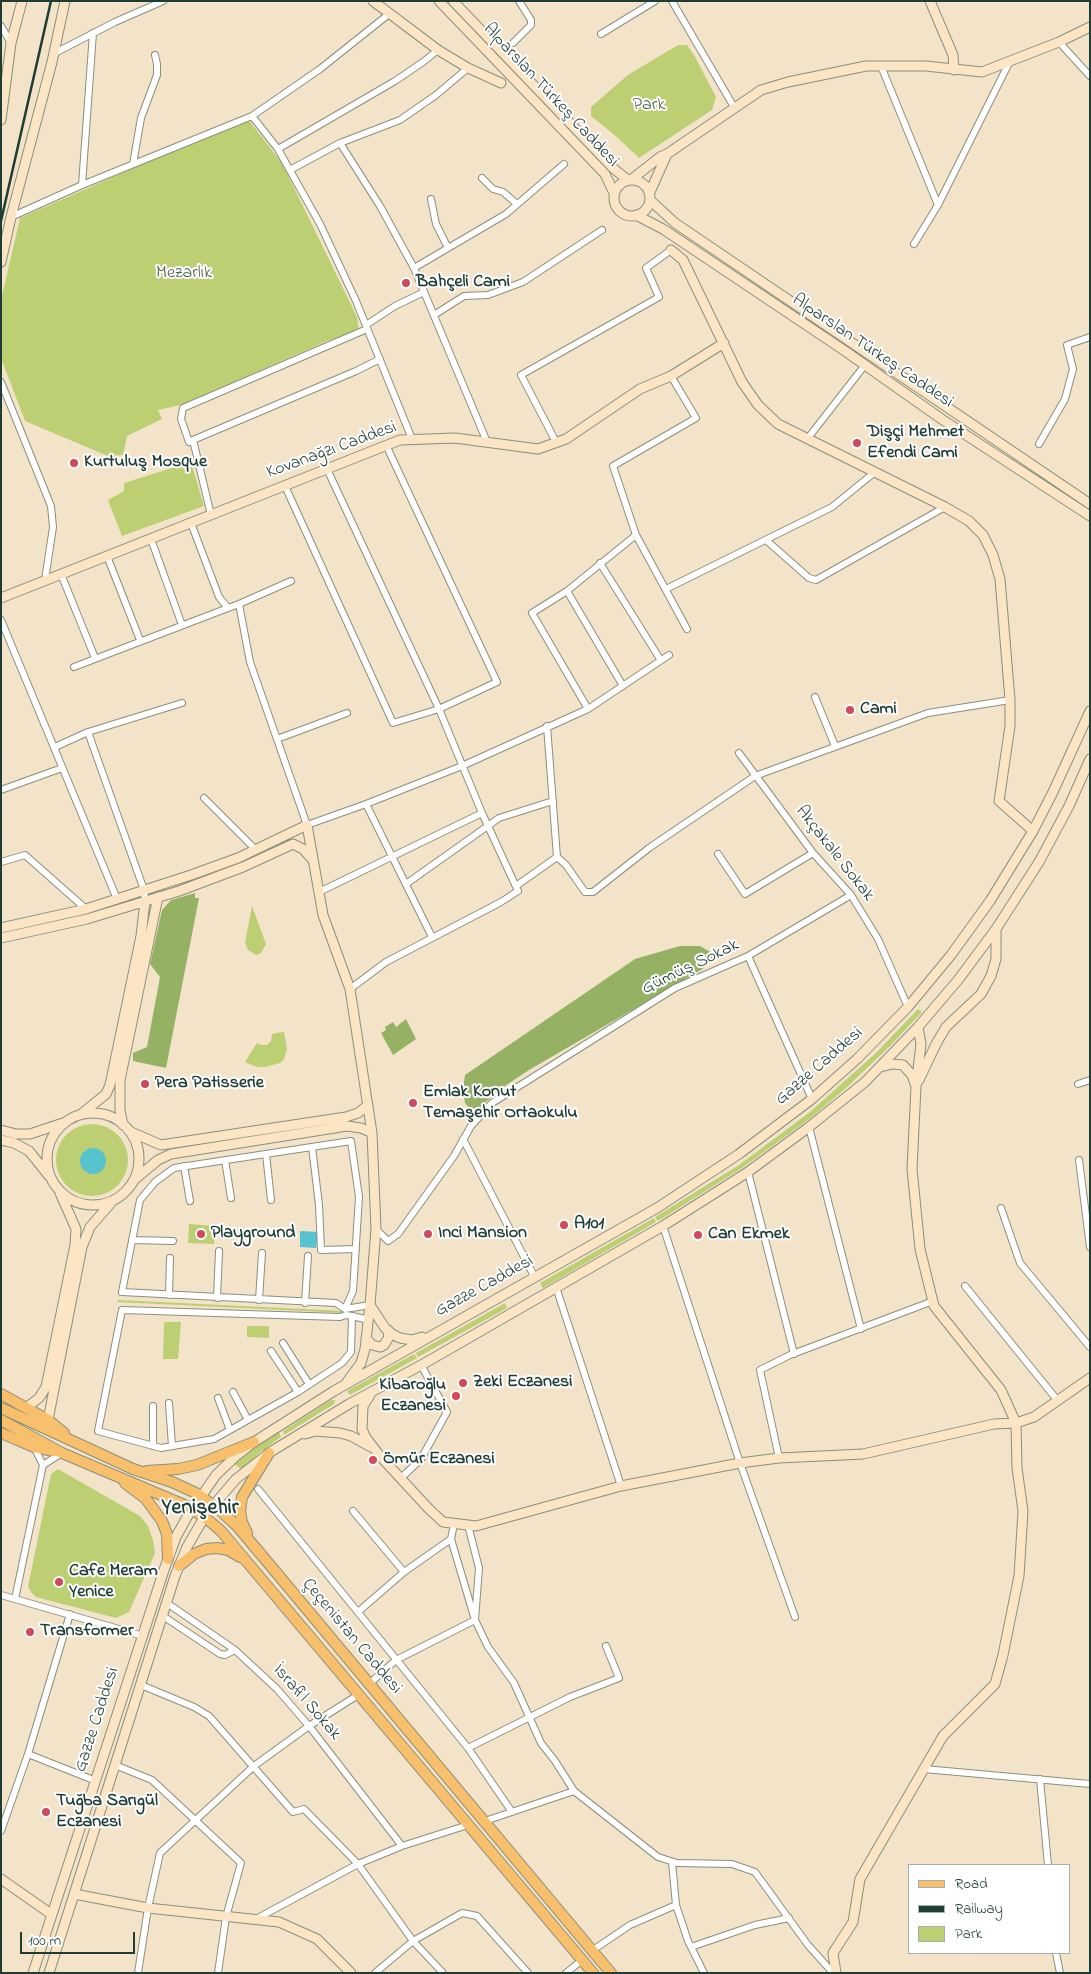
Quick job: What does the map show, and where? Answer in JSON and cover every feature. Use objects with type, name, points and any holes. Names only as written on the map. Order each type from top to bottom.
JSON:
[{"type":"main road","points":[[1,120],[3,88],[11,43],[22,1]]},
{"type":"main road","points":[[1,262],[65,1]]},
{"type":"main road","points":[[373,1],[438,50],[468,68],[501,83]]},
{"type":"main road","points":[[432,1],[458,21]]},
{"type":"main road","name":"Alparslan Türkeş Caddesi","points":[[439,1],[605,174],[614,194]]},
{"type":"main road","name":"Alparslan Türkeş Caddesi","points":[[453,1],[614,169],[630,180]]},
{"type":"main road","points":[[459,1],[468,17]]},
{"type":"main road","points":[[930,1],[953,55],[954,70]]},
{"type":"main road","points":[[667,154],[646,209],[630,216],[619,210],[614,200],[614,194],[621,183],[630,180],[655,160],[667,154],[761,90],[788,82],[866,66],[926,66],[982,72],[1059,42],[1090,26]]},
{"type":"main road","points":[[630,180],[643,183],[650,196]]},
{"type":"main road","name":"Alparslan Türkeş Caddesi","points":[[650,196],[668,218],[682,228],[1090,504]]},
{"type":"main road","name":"Alparslan Türkeş Caddesi","points":[[636,215],[663,229],[943,420],[1090,516]]},
{"type":"main road","points":[[671,250],[683,260],[742,382],[758,405],[778,424],[945,507],[969,521],[983,535],[993,555],[1000,579],[1010,700],[1010,726],[999,801],[1033,830]]},
{"type":"main road","name":"Kovanağzı Caddesi","points":[[1,598],[400,440],[455,438],[538,449],[566,439],[640,389],[671,376],[724,343]]},
{"type":"main road","name":"Gazze Caddesi","points":[[33,1973],[176,1537],[200,1496],[216,1475],[254,1442],[345,1384],[657,1208],[739,1154],[812,1099],[857,1059],[908,1007],[990,902],[1033,830],[1053,792],[1090,711]]},
{"type":"main road","name":"Gazze Caddesi","points":[[49,1973],[179,1566],[187,1547],[204,1517],[236,1479],[294,1437],[663,1226],[748,1172],[809,1127],[865,1082],[918,1027],[958,980],[996,929],[1039,862],[1069,806],[1090,759]]},
{"type":"main road","points":[[1,928],[86,909],[144,890],[238,858],[307,825],[323,914],[350,989],[372,1134],[376,1229],[370,1305],[366,1338],[360,1363],[345,1384]]},
{"type":"main road","points":[[290,833],[294,844],[303,849],[314,861]]},
{"type":"main road","points":[[1,938],[87,919],[158,897],[243,867],[294,844]]},
{"type":"main road","points":[[123,1125],[120,1110],[120,1080],[158,897]]},
{"type":"main road","points":[[1,1130],[16,1134],[30,1134],[66,1122],[80,1115],[106,1094],[110,1084],[141,936],[145,901]]},
{"type":"main road","points":[[916,1087],[946,1027],[981,994],[991,976],[996,959],[996,929]]},
{"type":"main road","points":[[835,1973],[833,1953],[853,1922],[860,1879],[942,1736],[995,1684],[1019,1576],[1023,1511],[1017,1468],[1016,1424],[1001,1390],[934,1306],[920,1248],[912,1169],[916,1087],[921,1044],[918,1027]]},
{"type":"main road","points":[[880,1067],[892,1064],[903,1065],[912,1075],[916,1087]]},
{"type":"main road","points":[[80,1115],[95,1114],[110,1117],[131,1132],[161,1146],[346,1116],[358,1112],[368,1105]]},
{"type":"main road","points":[[50,1177],[47,1162],[48,1147],[55,1133],[66,1122]]},
{"type":"main road","points":[[48,1420],[82,1247],[90,1227],[114,1201],[126,1192],[134,1180],[158,1160],[171,1154],[347,1126],[361,1128],[372,1134]]},
{"type":"main road","points":[[131,1132],[138,1151],[138,1166],[134,1180]]},
{"type":"main road","points":[[1,1140],[14,1143],[29,1151],[59,1190],[76,1229],[75,1245],[46,1387],[39,1398],[26,1408]]},
{"type":"main road","points":[[59,1190],[70,1200],[84,1205],[99,1205],[114,1201]]},
{"type":"main road","points":[[370,1305],[388,1330],[400,1338],[412,1340],[446,1327]]},
{"type":"main road","points":[[366,1338],[372,1345],[380,1347],[384,1345],[389,1337],[388,1330]]},
{"type":"main road","points":[[374,1390],[363,1406],[362,1429],[366,1438],[400,1479],[443,1522],[476,1526],[620,1486],[740,1463],[779,1458],[863,1454],[994,1424],[1016,1424],[1034,1417],[1090,1378]]},
{"type":"main road","points":[[1,1394],[48,1420],[74,1442]]},
{"type":"main road","name":"Çeçenistan Caddesi","points":[[1,1408],[141,1471],[172,1482],[200,1496],[237,1526],[612,1973]]},
{"type":"main road","name":"Çeçenistan Caddesi","points":[[1,1420],[62,1453],[169,1497],[192,1509],[221,1531],[593,1973]]},
{"type":"main road","points":[[294,1437],[315,1431],[340,1433],[351,1436],[370,1447],[380,1456]]},
{"type":"main road","points":[[1,1433],[34,1447],[62,1453]]},
{"type":"main road","points":[[141,1471],[178,1469],[197,1465],[254,1442]]},
{"type":"main road","points":[[256,1549],[245,1531],[240,1511],[242,1497],[270,1453]]},
{"type":"main road","points":[[110,1472],[138,1492],[155,1510],[162,1521],[166,1534],[168,1559]]},
{"type":"main road","points":[[179,1566],[202,1550],[217,1548],[228,1550],[248,1562]]},
{"type":"main road","points":[[1,1879],[51,1914]]},
{"type":"main road","points":[[74,1894],[148,1908],[278,1922],[317,1939],[351,1973]]},
{"type":"street","points":[[53,54],[93,33],[163,1]]},
{"type":"street","points":[[512,43],[531,25],[531,20],[519,1]]},
{"type":"street","points":[[601,34],[655,1]]},
{"type":"street","points":[[672,1],[734,107]]},
{"type":"street","points":[[11,217],[82,185],[252,116],[320,69],[389,14]]},
{"type":"street","points":[[1,26],[11,43]]},
{"type":"street","points":[[82,185],[93,33]]},
{"type":"street","points":[[1059,42],[1090,76]]},
{"type":"street","points":[[278,149],[395,81],[438,50]]},
{"type":"street","points":[[133,164],[141,118],[157,76],[155,55]]},
{"type":"street","points":[[914,244],[938,205],[1010,61]]},
{"type":"street","points":[[882,66],[938,205]]},
{"type":"street","points":[[290,170],[340,143],[400,120],[436,95],[468,68]]},
{"type":"street","points":[[252,116],[278,149],[320,224],[380,359],[412,439]]},
{"type":"street","points":[[340,143],[380,206],[414,268],[487,442]]},
{"type":"street","points":[[414,268],[506,214],[564,164]]},
{"type":"street","points":[[482,178],[493,189],[504,192],[517,204]]},
{"type":"street","points":[[431,199],[436,224],[448,248]]},
{"type":"street","points":[[434,315],[464,296],[488,295],[523,282],[602,230]]},
{"type":"street","points":[[556,442],[521,375],[659,297],[646,268],[671,250]]},
{"type":"street","points":[[380,359],[188,442],[181,419],[183,408],[366,327],[395,306],[424,292]]},
{"type":"street","points":[[1039,444],[1065,399],[1073,369],[1067,345],[1090,338]]},
{"type":"street","points":[[808,438],[864,365]]},
{"type":"street","points":[[671,376],[696,418],[613,466],[636,535],[688,629]]},
{"type":"street","points":[[1,382],[51,506],[52,527],[45,580]]},
{"type":"street","points":[[193,440],[211,515]]},
{"type":"street","points":[[285,486],[393,723],[440,709],[497,682],[386,445]]},
{"type":"street","points":[[327,469],[440,709],[487,825],[518,891],[501,902],[386,962],[350,989]]},
{"type":"street","points":[[666,589],[832,507],[875,472]]},
{"type":"street","points":[[766,540],[809,578],[816,580],[945,507]]},
{"type":"street","points":[[191,523],[219,597],[228,608]]},
{"type":"street","points":[[588,709],[532,613],[567,592],[636,535]]},
{"type":"street","points":[[151,539],[182,625]]},
{"type":"street","points":[[107,556],[140,640]]},
{"type":"street","points":[[600,563],[660,660]]},
{"type":"street","points":[[62,574],[95,658]]},
{"type":"street","points":[[74,667],[140,640],[239,604],[291,581]]},
{"type":"street","points":[[567,592],[623,686]]},
{"type":"street","points":[[239,604],[250,662],[307,825],[462,766],[588,709],[669,655]]},
{"type":"street","points":[[1,620],[117,899]]},
{"type":"street","points":[[815,697],[835,746]]},
{"type":"street","points":[[547,726],[557,857],[566,865],[585,892],[593,892],[649,848],[755,776],[928,714],[1010,700]]},
{"type":"street","points":[[55,748],[88,732],[182,703]]},
{"type":"street","points":[[277,739],[347,713]]},
{"type":"street","points":[[88,732],[144,890],[145,901]]},
{"type":"street","name":"Akçakale Sokak","points":[[739,753],[813,852],[851,895],[878,939],[908,1007]]},
{"type":"street","points":[[1,790],[62,768]]},
{"type":"street","points":[[204,798],[255,849]]},
{"type":"street","points":[[406,884],[498,818],[553,801]]},
{"type":"street","points":[[366,804],[432,937]]},
{"type":"street","points":[[319,892],[482,813]]},
{"type":"street","points":[[718,854],[745,894],[813,852]]},
{"type":"street","points":[[1,862],[25,855],[86,909]]},
{"type":"street","points":[[516,886],[557,857]]},
{"type":"street","name":"Gümüş Sokak","points":[[376,1229],[388,1241],[398,1234],[454,1156],[475,1120],[492,1103],[675,988],[748,956],[851,895]]},
{"type":"street","points":[[748,956],[812,1099]]},
{"type":"street","points":[[1078,1084],[1090,1080]]},
{"type":"street","points":[[809,1127],[862,1329]]},
{"type":"street","points":[[463,1139],[535,1278]]},
{"type":"street","points":[[345,1309],[353,1291],[359,1197],[351,1142],[174,1168],[155,1182],[140,1200],[122,1292],[336,1303],[345,1309],[370,1305]]},
{"type":"street","points":[[312,1147],[322,1250],[356,1248]]},
{"type":"street","points":[[266,1154],[272,1200]]},
{"type":"street","points":[[225,1160],[232,1198]]},
{"type":"street","points":[[1079,1160],[1086,1190],[1090,1247]]},
{"type":"street","points":[[184,1166],[190,1201]]},
{"type":"street","points":[[748,1172],[794,1354]]},
{"type":"street","points":[[1001,1208],[1020,1263],[1090,1347]]},
{"type":"street","points":[[663,1226],[740,1463],[795,1617]]},
{"type":"street","points":[[132,1240],[173,1241]]},
{"type":"street","points":[[217,1298],[219,1251]]},
{"type":"street","points":[[260,1300],[262,1253]]},
{"type":"street","points":[[305,1302],[308,1256]]},
{"type":"street","points":[[169,1295],[170,1258]]},
{"type":"street","points":[[965,1286],[1058,1401]]},
{"type":"street","points":[[556,1287],[620,1486]]},
{"type":"street","points":[[779,1458],[760,1370],[794,1354],[932,1301]]},
{"type":"street","points":[[352,1316],[351,1352],[342,1364],[298,1392],[214,1439],[161,1448],[98,1431],[122,1310],[352,1316],[368,1320]]},
{"type":"street","points":[[283,1343],[309,1384]]},
{"type":"street","points":[[271,1351],[298,1392]]},
{"type":"street","points":[[400,1479],[421,1458],[447,1412],[421,1365]]},
{"type":"street","points":[[233,1392],[248,1420]]},
{"type":"street","points":[[218,1398],[230,1430]]},
{"type":"street","points":[[169,1404],[172,1446]]},
{"type":"street","points":[[153,1406],[153,1446]]},
{"type":"street","points":[[15,1598],[43,1465],[34,1447]]},
{"type":"street","points":[[43,1465],[62,1453]]},
{"type":"street","points":[[258,1489],[468,1748],[512,1812]]},
{"type":"street","points":[[352,1511],[404,1572]]},
{"type":"street","points":[[454,1524],[451,1540],[475,1620],[488,1647],[514,1683],[541,1743],[574,1791],[658,1857],[677,1864],[732,1864],[755,1872],[808,1946],[835,1973]]},
{"type":"street","points":[[468,1525],[478,1568],[475,1620]]},
{"type":"street","points":[[358,1612],[404,1572],[451,1540]]},
{"type":"street","points":[[1,1594],[142,1636]]},
{"type":"street","name":"İsrafil Sokak","points":[[166,1602],[234,1650],[277,1689],[309,1726],[402,1846]]},
{"type":"street","points":[[1,1831],[28,1754],[70,1614]]},
{"type":"street","points":[[163,1616],[220,1654],[225,1655],[234,1650]]},
{"type":"street","points":[[369,1684],[396,1660],[475,1620]]},
{"type":"street","points":[[468,1748],[570,1697],[619,1678],[606,1646]]},
{"type":"street","points":[[141,1685],[194,1707],[209,1716],[293,1812],[304,1809],[358,1864],[413,1941],[443,1973]]},
{"type":"street","points":[[138,1973],[148,1908],[160,1854],[254,1766],[309,1726],[358,1695]]},
{"type":"street","points":[[28,1754],[96,1781]]},
{"type":"street","points":[[115,1765],[152,1780],[194,1822],[241,1863],[226,1917],[218,1973]]},
{"type":"street","points":[[924,1769],[1090,1784]]},
{"type":"street","points":[[1040,1779],[1048,1864]]},
{"type":"street","points":[[485,1821],[574,1791]]},
{"type":"street","points":[[255,1920],[358,1864],[402,1846],[468,1825]]},
{"type":"street","points":[[672,1862],[676,1905],[691,1947],[704,1973]]},
{"type":"street","points":[[593,1950],[630,1925],[676,1905]]},
{"type":"street","points":[[375,1973],[413,1941],[462,1912],[477,1916],[528,1973]]},
{"type":"street","points":[[691,1947],[755,1925],[789,1918]]},
{"type":"street","points":[[1056,1954],[1060,1973]]},
{"type":"street","points":[[566,1973],[582,1960]]},
{"type":"green space","name":"Park","points":[[678,45],[687,45],[716,97],[712,110],[639,158],[591,116],[591,107],[628,75]]},
{"type":"green space","name":"Mezarlık","points":[[247,118],[282,163],[357,317],[359,331],[327,341],[181,405],[158,410],[162,419],[127,436],[123,455],[108,456],[25,421],[1,358],[1,300],[20,218]]},
{"type":"green space","points":[[191,462],[204,506],[122,536],[108,500],[124,491],[124,483]]},
{"type":"green space","points":[[195,893],[195,898],[199,898],[166,1068],[133,1061],[133,1053],[147,1047],[160,977],[150,964],[162,910],[171,900]]},
{"type":"green space","points":[[252,906],[266,944],[261,953],[256,955],[248,950],[245,943]]},
{"type":"green space","points":[[680,946],[700,946],[717,956],[701,970],[529,1070],[496,1092],[474,1114],[465,1103],[463,1090],[465,1075],[635,959]]},
{"type":"green space","points":[[918,1009],[922,1012],[890,1046],[812,1117],[742,1168],[658,1221],[655,1217],[739,1165],[810,1112],[876,1053]]},
{"type":"green space","points":[[406,1019],[416,1039],[393,1055],[381,1033],[386,1030],[385,1027],[393,1022],[396,1027]]},
{"type":"green space","points":[[284,1032],[287,1049],[284,1059],[280,1063],[257,1067],[245,1062],[257,1043],[267,1045],[271,1041],[272,1034]]},
{"type":"green space","points":[[92,1124],[112,1130],[122,1140],[128,1160],[122,1180],[112,1190],[92,1196],[72,1190],[62,1180],[56,1160],[62,1140],[72,1130]]},
{"type":"green space","points":[[654,1218],[656,1222],[543,1288],[540,1283]]},
{"type":"green space","name":"Playground","points":[[189,1224],[215,1226],[214,1244],[188,1243]]},
{"type":"green space","points":[[118,1300],[345,1311],[345,1313],[117,1302]]},
{"type":"green space","points":[[505,1303],[507,1308],[418,1357],[416,1353]]},
{"type":"green space","points":[[164,1322],[181,1322],[178,1359],[163,1359]]},
{"type":"green space","points":[[247,1326],[269,1326],[269,1338],[247,1337]]},
{"type":"green space","points":[[414,1354],[417,1358],[350,1395],[347,1391]]},
{"type":"green space","points":[[331,1400],[335,1400],[334,1404],[284,1435],[283,1431]]},
{"type":"green space","points":[[279,1432],[281,1437],[259,1453],[243,1471],[231,1461]]},
{"type":"green space","points":[[58,1469],[140,1516],[148,1526],[155,1553],[129,1612],[116,1618],[36,1597],[28,1587],[51,1474]]},
{"type":"water","points":[[93,1148],[102,1152],[106,1161],[102,1170],[93,1174],[84,1170],[80,1161],[84,1152]]},
{"type":"water","points":[[300,1231],[318,1232],[316,1248],[300,1247]]},
{"type":"railway","points":[[1,221],[51,1]]},
{"type":"place","name":"Bahçeli Cami","points":[[406,283]]},
{"type":"place","name":"Dişçi Mehmet Efendi Cami","points":[[857,443]]},
{"type":"place","name":"Kurtuluş Mosque","points":[[74,463]]},
{"type":"place","name":"Cami","points":[[850,710]]},
{"type":"place","name":"Pera Patisserie","points":[[145,1084]]},
{"type":"place","name":"Emlak Konut Temaşehir Ortaokulu","points":[[413,1103]]},
{"type":"place","name":"A101","points":[[564,1225]]},
{"type":"place","name":"Playground","points":[[201,1234]]},
{"type":"place","name":"Inci Mansion","points":[[428,1234]]},
{"type":"place","name":"Can Ekmek","points":[[698,1235]]},
{"type":"place","name":"Zeki Eczanesi","points":[[463,1383]]},
{"type":"place","name":"Kibaroğlu Eczanesi","points":[[456,1396]]},
{"type":"place","name":"Ömür Eczanesi","points":[[373,1460]]},
{"type":"place","name":"Cafe Meram Yenice","points":[[59,1582]]},
{"type":"place","name":"Transformer","points":[[30,1632]]},
{"type":"place","name":"Tuğba Sarıgül Eczanesi","points":[[46,1812]]},
{"type":"district","name":"Yenişehir","points":[[200,1509]]}]
